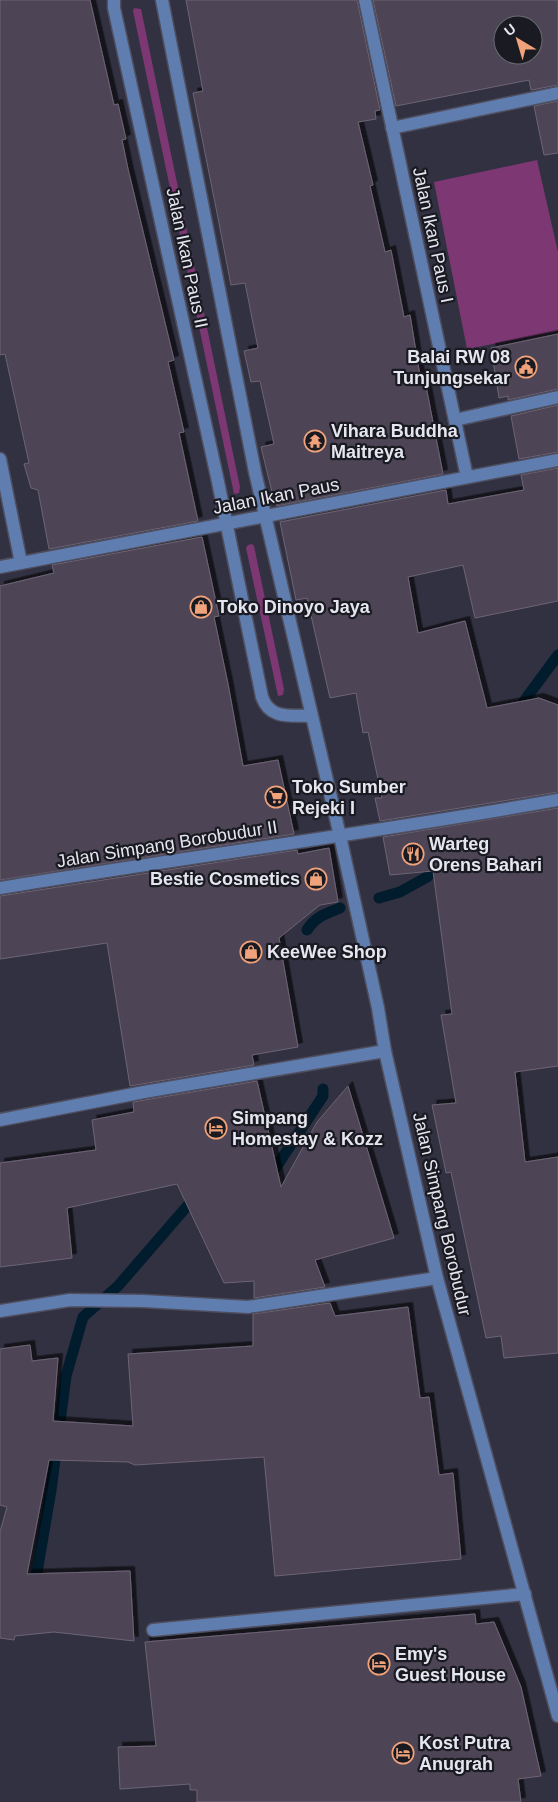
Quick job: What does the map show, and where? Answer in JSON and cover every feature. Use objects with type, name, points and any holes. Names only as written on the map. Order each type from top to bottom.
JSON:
[{"type":"street","name":"Jalan Ikan Paus II","points":[[114,0],[114,8],[226,524]]},
{"type":"street","name":"Jalan Ikan Paus II","points":[[162,0],[255,472],[266,517]]},
{"type":"street","name":"Jalan Ikan Paus I","points":[[365,0],[467,476]]},
{"type":"street","points":[[392,128],[558,93]]},
{"type":"street","points":[[455,420],[558,397]]},
{"type":"street","points":[[0,459],[21,563]]},
{"type":"street","name":"Jalan Ikan Paus","points":[[0,567],[558,460]]},
{"type":"street","name":"Jalan Simpang Borobudur","points":[[266,517],[340,836],[378,1008],[385,1051],[438,1278],[558,1716]]},
{"type":"street","points":[[226,524],[265,706],[276,714],[311,716]]},
{"type":"street","name":"Jalan Simpang Borobudur II","points":[[0,888],[445,820],[558,800]]},
{"type":"street","points":[[0,1120],[144,1092],[385,1051]]},
{"type":"street","points":[[0,1312],[70,1300],[143,1301],[248,1307],[438,1278]]},
{"type":"street","points":[[153,1630],[524,1594]]},
{"type":"shaded area","points":[[134,8],[141,9],[240,487],[239,493],[234,494],[133,11]]},
{"type":"shaded area","points":[[537,160],[558,252],[558,331],[467,349],[434,182]]},
{"type":"shaded area","points":[[252,544],[254,546],[284,689],[283,695],[278,696],[246,548]]},
{"type":"building","points":[[0,0],[90,0],[114,105],[118,104],[126,139],[122,140],[128,169],[174,360],[168,362],[184,432],[179,433],[198,521],[49,549],[38,490],[31,488],[24,464],[29,463],[5,354],[0,355]]},
{"type":"building","points":[[186,0],[357,0],[380,110],[375,111],[376,119],[358,122],[373,185],[370,186],[385,252],[391,250],[404,317],[410,315],[421,382],[425,381],[443,474],[277,506],[261,447],[274,444],[260,381],[251,382],[244,351],[258,348],[245,283],[231,285],[193,93],[203,91]]},
{"type":"building","points":[[373,0],[558,0],[558,85],[531,90],[529,80],[396,106]]},
{"type":"building","points":[[558,101],[558,153],[544,155],[534,106]]},
{"type":"building","name":"Balai RW 08 Tunjungsekar","points":[[558,334],[558,389],[508,400],[508,396],[499,398],[491,348]]},
{"type":"building","points":[[558,405],[558,452],[519,459],[511,416]]},
{"type":"building","points":[[558,468],[558,601],[475,618],[463,565],[408,577],[418,633],[465,621],[487,708],[539,698],[558,705],[558,792],[380,821],[375,798],[382,798],[368,732],[363,733],[356,693],[330,698],[307,598],[296,600],[280,522],[446,490],[448,504],[524,490],[521,475]]},
{"type":"building","points":[[202,537],[219,616],[214,617],[243,766],[278,760],[294,834],[0,880],[0,586],[54,573],[52,565]]},
{"type":"building","points":[[558,808],[558,1066],[515,1072],[525,1162],[558,1157],[558,1353],[504,1358],[501,1336],[486,1338],[451,1172],[446,1173],[432,1105],[456,1103],[441,1015],[452,1014],[433,871],[390,875],[383,837]]},
{"type":"building","points":[[329,848],[338,902],[320,905],[279,938],[298,1047],[252,1055],[254,1065],[130,1086],[107,943],[0,959],[0,896],[297,850],[298,854]]},
{"type":"building","points":[[257,1081],[281,1187],[317,1122],[348,1086],[394,1238],[315,1260],[325,1287],[254,1298],[254,1281],[224,1283],[177,1184],[67,1208],[72,1258],[0,1267],[0,1163],[96,1150],[92,1120],[134,1112],[133,1102]]},
{"type":"building","points":[[330,1303],[335,1316],[408,1307],[420,1398],[429,1397],[439,1475],[453,1473],[461,1559],[275,1576],[264,1457],[135,1465],[128,1462],[49,1460],[27,1574],[130,1571],[134,1641],[54,1632],[15,1636],[14,1640],[0,1638],[0,1532],[7,1507],[0,1505],[0,1349],[30,1345],[32,1361],[58,1358],[53,1421],[133,1426],[128,1354],[253,1346],[253,1314]]},
{"type":"building","points":[[475,1614],[476,1624],[494,1622],[521,1687],[541,1776],[518,1779],[521,1802],[197,1802],[197,1790],[190,1790],[190,1784],[120,1789],[118,1747],[156,1746],[145,1642]]},
{"type":"waterway","points":[[517,713],[558,655]]},
{"type":"waterway","points":[[379,898],[400,892],[427,877],[442,860]]},
{"type":"waterway","points":[[307,930],[318,919],[340,908]]},
{"type":"waterway","points":[[269,1178],[323,1096],[323,1089]]},
{"type":"waterway","points":[[31,1587],[36,1578],[51,1490],[66,1376],[83,1317],[118,1286],[189,1204],[201,1200]]},
{"type":"place","name":"Balai RW 08 Tunjungsekar","points":[[526,367]]},
{"type":"place","name":"Vihara Buddha Maitreya","points":[[315,441]]},
{"type":"place","name":"Toko Dinoyo Jaya","points":[[201,607]]},
{"type":"place","name":"Toko Sumber Rejeki I","points":[[276,797]]},
{"type":"place","name":"Warteg Orens Bahari","points":[[413,854]]},
{"type":"place","name":"Bestie Cosmetics","points":[[316,879]]},
{"type":"place","name":"KeeWee Shop","points":[[251,952]]},
{"type":"place","name":"Simpang Homestay & Kozz","points":[[216,1128]]},
{"type":"place","name":"Emy's Guest House","points":[[379,1664]]},
{"type":"place","name":"Kost Putra Anugrah","points":[[403,1753]]}]
